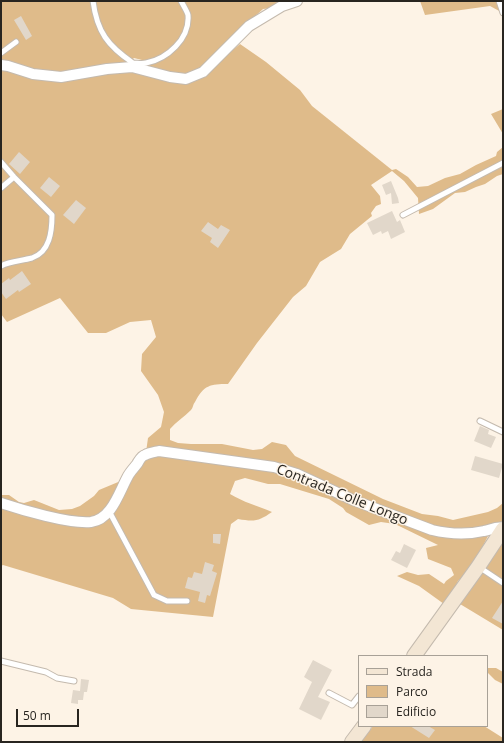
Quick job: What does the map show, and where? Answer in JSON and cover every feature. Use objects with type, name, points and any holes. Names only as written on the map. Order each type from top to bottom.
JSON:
[{"type":"main road","points":[[415,655],[502,534]]},
{"type":"main road","points":[[352,742],[363,727]]},
{"type":"street","points":[[1,65],[33,74],[61,77],[133,65],[170,77],[186,79],[203,72],[249,26],[282,6],[297,1]]},
{"type":"street","name":"Contrada Colle Longo","points":[[1,503],[70,521],[92,522],[110,511],[128,476],[141,457],[160,451],[274,467],[297,474],[353,500],[443,533],[456,534],[484,531],[497,527],[502,534]]},
{"type":"lane","points":[[93,1],[98,26],[111,45],[133,65],[152,62],[168,54],[180,43],[186,30],[188,15],[181,1]]},
{"type":"lane","points":[[499,1],[503,13]]},
{"type":"lane","points":[[1,53],[16,42]]},
{"type":"lane","points":[[1,162],[52,215],[52,228],[49,241],[43,251],[33,257],[1,266]]},
{"type":"lane","points":[[403,214],[503,163]]},
{"type":"lane","points":[[1,188],[14,177]]},
{"type":"lane","points":[[480,421],[503,432]]},
{"type":"lane","points":[[110,511],[154,594],[167,601],[187,601]]},
{"type":"lane","points":[[478,567],[503,583]]},
{"type":"lane","points":[[1,661],[46,672],[57,678],[74,681]]},
{"type":"lane","points":[[329,693],[352,705],[358,697]]},
{"type":"green space","points":[[1,1],[286,1],[273,8],[263,9],[199,70],[185,74],[149,69],[142,60],[134,58],[128,63],[61,73],[45,73],[1,63]]},
{"type":"green space","points":[[420,1],[503,1],[503,13],[490,6],[425,15]]},
{"type":"green space","points":[[240,44],[266,62],[300,90],[312,106],[392,170],[396,169],[408,177],[417,187],[428,186],[445,178],[460,174],[496,156],[497,152],[503,147],[503,174],[485,184],[465,192],[455,193],[433,209],[419,214],[418,198],[404,181],[392,171],[371,185],[380,196],[381,204],[376,206],[371,213],[372,216],[350,234],[341,249],[320,262],[306,286],[293,297],[257,343],[228,384],[212,385],[201,392],[191,410],[170,429],[170,440],[178,443],[222,444],[253,450],[262,449],[272,442],[286,445],[295,456],[383,499],[422,514],[453,520],[488,512],[497,508],[503,503],[503,519],[494,534],[489,534],[479,554],[458,581],[444,604],[419,586],[397,576],[407,572],[418,575],[429,574],[444,584],[454,575],[451,568],[428,559],[426,548],[438,545],[395,524],[381,522],[369,525],[346,512],[343,508],[329,499],[280,484],[268,484],[245,478],[235,481],[230,494],[245,502],[272,512],[256,520],[238,519],[231,524],[213,617],[131,609],[113,598],[3,565],[1,566],[1,495],[9,495],[19,502],[24,503],[34,500],[59,510],[72,509],[80,506],[94,496],[99,490],[123,480],[146,452],[148,438],[161,427],[164,412],[158,395],[141,371],[142,354],[156,337],[151,320],[130,322],[106,333],[88,333],[60,298],[7,322],[1,314],[1,68],[16,73],[101,75],[129,72],[201,77]]},
{"type":"green space","points":[[503,109],[503,134],[491,114]]},
{"type":"green space","points":[[503,542],[503,630],[460,604]]},
{"type":"green space","points":[[488,668],[496,668],[503,672],[503,684],[495,680],[488,673]]},
{"type":"green space","points":[[372,727],[486,727],[503,738],[503,742],[361,742]]},
{"type":"building","points":[[21,16],[32,36],[26,40],[14,20]]},
{"type":"building","points":[[19,152],[30,162],[20,174],[9,164]]},
{"type":"building","points":[[49,177],[60,186],[51,197],[40,188]]},
{"type":"building","points":[[391,181],[399,203],[392,204],[391,193],[386,195],[382,185]]},
{"type":"building","points":[[76,200],[86,208],[74,224],[63,215]]},
{"type":"building","points":[[392,211],[397,222],[400,220],[405,232],[391,239],[388,231],[382,234],[381,231],[373,235],[367,223]]},
{"type":"building","points":[[208,222],[218,229],[221,225],[230,230],[218,248],[210,242],[212,238],[201,231]]},
{"type":"building","points":[[22,271],[31,284],[19,292],[18,290],[6,299],[1,292],[1,284],[9,278],[10,280]]},
{"type":"building","points":[[480,426],[489,430],[488,434],[496,437],[491,448],[474,441]]},
{"type":"building","points":[[475,456],[503,464],[499,478],[471,470]]},
{"type":"building","points":[[213,534],[221,534],[220,544],[213,543]]},
{"type":"building","points":[[404,544],[416,550],[407,568],[391,560],[396,551],[400,553]]},
{"type":"building","points":[[205,562],[214,565],[212,571],[217,573],[210,596],[207,595],[205,603],[198,601],[200,592],[185,588],[188,577],[192,578],[194,572],[202,574]]},
{"type":"building","points":[[503,601],[503,624],[492,618]]},
{"type":"building","points":[[313,660],[332,670],[318,697],[330,702],[321,720],[299,709],[312,682],[304,677]]},
{"type":"building","points":[[81,679],[89,680],[87,692],[84,692],[83,700],[78,700],[78,704],[71,703],[73,690],[80,691]]},
{"type":"building","points":[[412,727],[430,727],[435,730],[429,738]]}]
